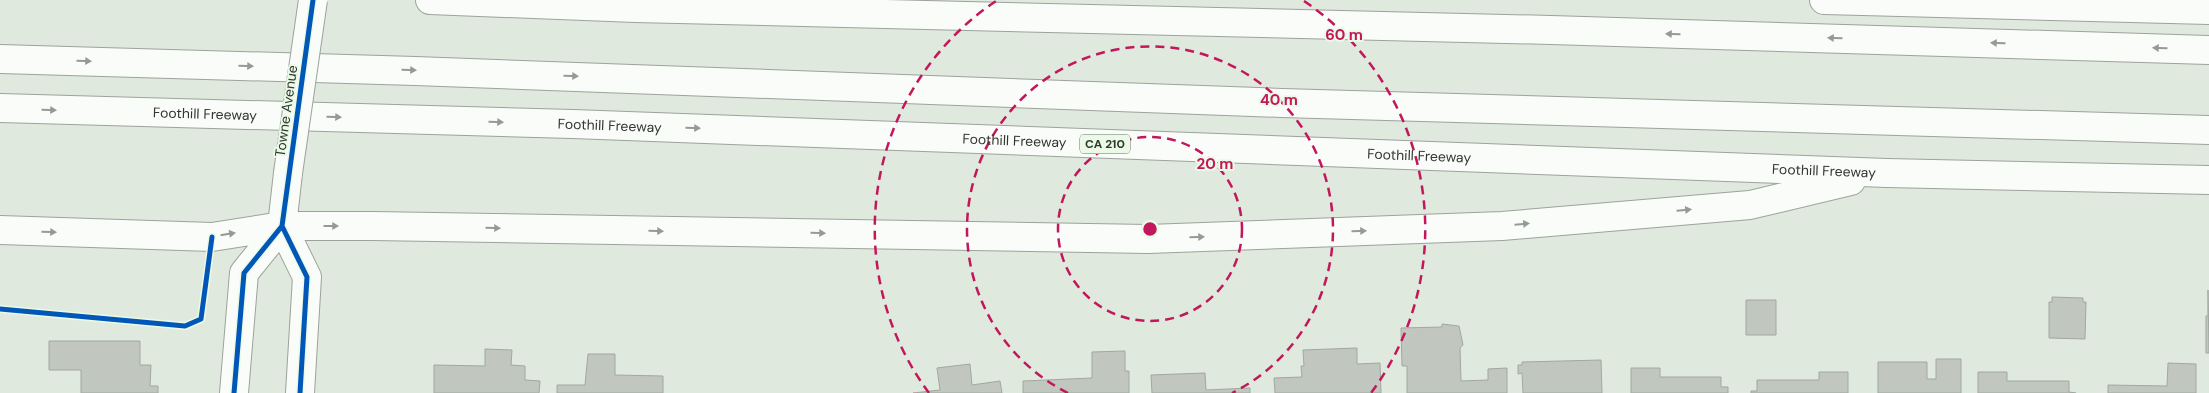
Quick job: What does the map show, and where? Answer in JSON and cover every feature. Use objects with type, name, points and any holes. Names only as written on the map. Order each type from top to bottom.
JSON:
[{"type":"main road","name":"Towne Avenue","points":[[282,226],[313,0]]},
{"type":"main road","points":[[430,0],[635,8],[1561,30],[2209,50]]},
{"type":"main road","points":[[1824,0],[2209,10]]},
{"type":"main road","points":[[0,59],[415,71],[1262,102],[2209,130]]},
{"type":"main road","name":"Foothill Freeway","points":[[0,108],[573,124],[1887,173],[2209,180]]},
{"type":"main road","points":[[0,230],[212,237],[282,226],[1148,239],[1502,226],[1750,205],[1887,173]]},
{"type":"main road","points":[[234,393],[244,273],[282,226]]},
{"type":"main road","points":[[282,226],[307,277],[300,393]]},
{"type":"building","points":[[2208,290],[2209,353],[2206,353],[2206,316],[2208,316]]},
{"type":"building","points":[[2052,297],[2083,298],[2083,302],[2086,302],[2085,339],[2049,338],[2049,302],[2052,302]]},
{"type":"building","points":[[1746,300],[1776,300],[1776,335],[1746,335]]},
{"type":"building","points":[[1442,324],[1459,326],[1463,345],[1460,348],[1461,381],[1488,380],[1488,369],[1507,368],[1507,393],[1407,393],[1407,366],[1402,366],[1401,328],[1442,327]]},
{"type":"building","points":[[49,341],[140,341],[140,365],[151,365],[150,386],[158,386],[158,393],[81,393],[81,370],[49,370]]},
{"type":"building","points":[[1357,348],[1357,364],[1380,363],[1381,393],[1275,393],[1274,378],[1302,377],[1301,366],[1304,366],[1303,350]]},
{"type":"building","points":[[485,349],[512,350],[511,365],[525,366],[525,380],[540,381],[539,393],[434,393],[434,365],[485,366]]},
{"type":"building","points":[[1125,351],[1125,371],[1129,371],[1129,393],[1023,393],[1023,381],[1092,378],[1092,352]]},
{"type":"building","points":[[588,354],[615,354],[615,375],[663,376],[663,393],[557,393],[557,385],[585,385]]},
{"type":"building","points":[[1936,359],[1961,359],[1961,393],[1878,393],[1878,362],[1927,362],[1927,379],[1936,379]]},
{"type":"building","points":[[1601,360],[1602,393],[1523,393],[1522,373],[1518,374],[1518,365],[1522,365],[1522,362]]},
{"type":"building","points":[[2168,363],[2196,364],[2196,393],[2108,393],[2108,385],[2167,386]]},
{"type":"building","points":[[970,364],[972,385],[1000,381],[1002,393],[913,393],[940,390],[937,368]]},
{"type":"building","points":[[1631,368],[1660,368],[1660,377],[1721,377],[1721,387],[1728,387],[1728,393],[1631,393]]},
{"type":"building","points":[[1819,372],[1848,372],[1848,393],[1751,393],[1751,391],[1757,391],[1757,380],[1819,380]]},
{"type":"building","points":[[1978,372],[2007,372],[2007,381],[2069,381],[2069,392],[2076,393],[1978,393]]},
{"type":"building","points":[[1205,373],[1206,390],[1250,388],[1250,393],[1152,393],[1151,375]]},
{"type":"cycle path","points":[[300,393],[307,277],[282,226],[313,0]]},
{"type":"cycle path","points":[[234,393],[244,273],[282,226]]},
{"type":"cycle path","points":[[0,309],[185,326],[201,319],[212,237]]}]
